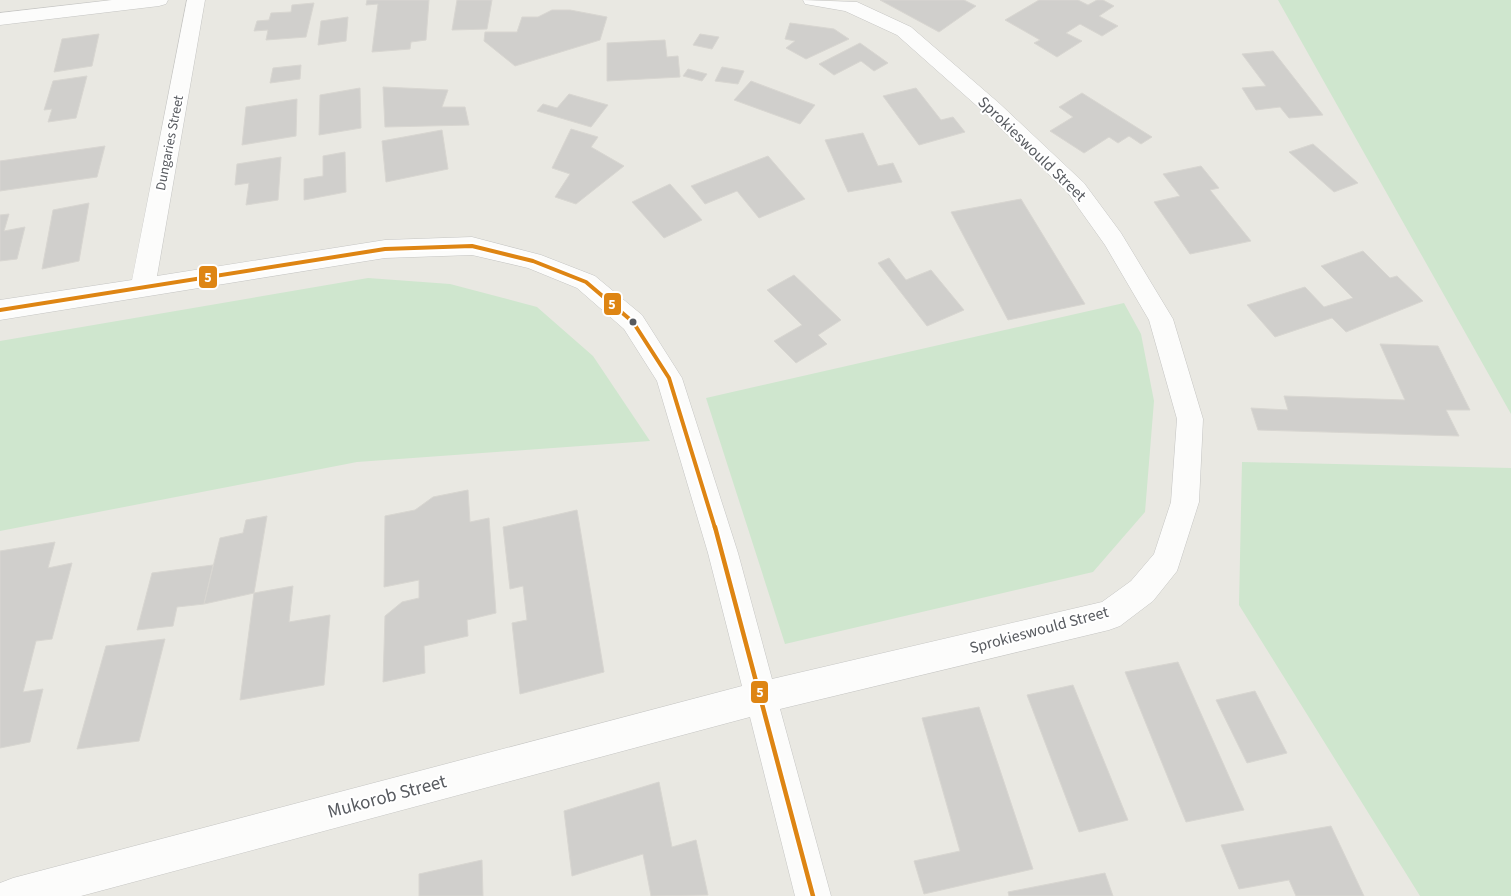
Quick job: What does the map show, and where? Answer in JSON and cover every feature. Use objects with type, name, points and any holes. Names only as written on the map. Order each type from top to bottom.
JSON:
[{"type":"street","points":[[0,19],[160,0]]},
{"type":"street","name":"Dungaries Street","points":[[143,285],[196,0]]},
{"type":"street","name":"Sprokieswould Street","points":[[760,698],[1109,615],[1142,591],[1166,561],[1185,502],[1190,419],[1161,319],[1113,239],[1076,188],[993,109],[904,31],[850,6],[812,0]]},
{"type":"street","points":[[0,310],[143,285],[385,249],[472,246],[533,261],[586,282],[633,322],[669,378],[723,553],[813,896]]},
{"type":"street","name":"Mukorob Street","points":[[13,896],[760,698]]},
{"type":"green space","points":[[1278,0],[1511,0],[1511,414]]},
{"type":"green space","points":[[368,278],[450,284],[537,307],[593,356],[650,441],[357,462],[0,531],[0,341]]},
{"type":"green space","points":[[1124,303],[1141,334],[1154,401],[1145,512],[1093,572],[785,644],[706,398]]},
{"type":"green space","points":[[1242,462],[1511,468],[1511,896],[1420,896],[1239,605]]},
{"type":"building","points":[[367,0],[429,0],[426,40],[411,42],[410,49],[372,52],[378,4],[366,5]]},
{"type":"building","points":[[457,0],[492,0],[487,29],[452,30]]},
{"type":"building","points":[[880,0],[964,0],[976,6],[939,32]]},
{"type":"building","points":[[1039,0],[1078,0],[1088,5],[1097,0],[1103,0],[1114,6],[1099,16],[1118,26],[1102,36],[1080,24],[1066,33],[1082,41],[1057,57],[1034,43],[1040,40],[1005,20]]},
{"type":"building","points":[[314,3],[306,37],[266,40],[268,30],[254,31],[257,21],[269,20],[271,13],[291,12],[292,5]]},
{"type":"building","points":[[552,10],[570,10],[607,17],[600,40],[515,66],[484,41],[485,32],[517,32],[522,17],[538,17]]},
{"type":"building","points":[[348,17],[346,41],[318,45],[321,21]]},
{"type":"building","points":[[790,23],[834,29],[849,39],[806,59],[786,48],[795,41],[785,39]]},
{"type":"building","points":[[99,34],[92,66],[54,72],[62,39]]},
{"type":"building","points":[[700,34],[719,37],[712,49],[693,45]]},
{"type":"building","points":[[665,40],[667,57],[678,56],[680,77],[607,81],[607,43]]},
{"type":"building","points":[[860,43],[888,63],[874,71],[861,61],[834,75],[819,64]]},
{"type":"building","points":[[1273,51],[1323,115],[1289,118],[1280,107],[1256,110],[1242,88],[1266,86],[1242,54]]},
{"type":"building","points":[[301,65],[300,79],[270,83],[273,68]]},
{"type":"building","points":[[722,67],[744,71],[738,84],[715,81]]},
{"type":"building","points":[[688,69],[707,74],[702,81],[683,76]]},
{"type":"building","points":[[87,76],[76,118],[48,122],[52,109],[44,110],[53,81]]},
{"type":"building","points":[[751,81],[815,105],[800,124],[734,100]]},
{"type":"building","points":[[383,87],[448,90],[442,107],[465,107],[469,125],[385,127]]},
{"type":"building","points":[[360,88],[361,128],[319,135],[320,95]]},
{"type":"building","points":[[916,88],[941,120],[953,117],[965,132],[919,145],[883,96]]},
{"type":"building","points":[[1082,93],[1152,137],[1141,144],[1129,136],[1118,143],[1109,137],[1084,153],[1050,131],[1073,117],[1059,107]]},
{"type":"building","points":[[569,94],[608,105],[591,127],[537,111],[543,104],[557,108]]},
{"type":"building","points":[[297,99],[296,136],[242,145],[246,107]]},
{"type":"building","points":[[571,129],[598,137],[591,147],[624,166],[576,204],[555,197],[570,174],[552,168]]},
{"type":"building","points":[[442,130],[448,169],[386,182],[382,141]]},
{"type":"building","points":[[863,133],[878,166],[893,163],[902,182],[848,192],[825,140]]},
{"type":"building","points":[[1313,144],[1358,183],[1334,192],[1289,152]]},
{"type":"building","points":[[105,146],[97,177],[0,191],[0,161]]},
{"type":"building","points":[[345,152],[346,192],[304,200],[304,179],[323,176],[323,156]]},
{"type":"building","points":[[768,156],[805,199],[759,218],[737,191],[705,204],[691,186]]},
{"type":"building","points":[[281,157],[278,200],[246,205],[249,183],[235,185],[237,164]]},
{"type":"building","points":[[1201,166],[1219,188],[1210,190],[1251,241],[1190,254],[1154,202],[1180,196],[1163,174]]},
{"type":"building","points":[[670,184],[702,220],[664,238],[632,202]]},
{"type":"building","points":[[1021,199],[1085,304],[1008,320],[951,212]]},
{"type":"building","points":[[89,203],[79,261],[42,269],[53,210]]},
{"type":"building","points":[[9,214],[4,231],[25,227],[17,259],[0,261],[0,215]]},
{"type":"building","points":[[1363,251],[1390,278],[1397,276],[1423,301],[1346,332],[1332,318],[1275,337],[1247,305],[1305,287],[1324,307],[1353,298],[1321,266]]},
{"type":"building","points":[[889,258],[906,280],[931,270],[964,310],[927,326],[878,263]]},
{"type":"building","points":[[794,275],[841,320],[818,335],[827,344],[796,363],[774,341],[802,325],[767,290]]},
{"type":"building","points":[[1380,344],[1438,346],[1470,410],[1446,410],[1459,436],[1258,430],[1251,408],[1288,410],[1284,396],[1405,400]]},
{"type":"building","points":[[468,490],[470,522],[489,518],[496,613],[467,620],[468,636],[424,646],[425,673],[383,682],[385,616],[402,602],[419,598],[419,580],[384,587],[385,516],[415,510],[433,497]]},
{"type":"building","points":[[577,510],[604,672],[520,694],[512,623],[527,620],[523,586],[510,589],[503,527]]},
{"type":"building","points":[[267,516],[254,593],[204,604],[220,538],[243,533],[246,520]]},
{"type":"building","points":[[55,542],[48,568],[72,563],[52,639],[36,641],[23,692],[43,689],[30,742],[0,748],[0,551]]},
{"type":"building","points":[[213,565],[204,604],[177,607],[173,626],[137,630],[152,573]]},
{"type":"building","points":[[293,586],[289,622],[330,615],[324,685],[240,700],[254,593]]},
{"type":"building","points":[[165,639],[139,741],[77,749],[106,646]]},
{"type":"building","points":[[1178,662],[1244,810],[1186,822],[1125,672]]},
{"type":"building","points":[[1073,685],[1128,820],[1079,832],[1027,695]]},
{"type":"building","points":[[1255,691],[1287,753],[1247,763],[1216,700]]},
{"type":"building","points":[[979,707],[1033,869],[924,894],[914,861],[960,851],[922,718]]},
{"type":"building","points":[[659,782],[672,847],[696,840],[708,895],[651,896],[643,854],[572,876],[564,811]]},
{"type":"building","points":[[1331,826],[1364,896],[1296,896],[1289,880],[1239,889],[1221,845]]},
{"type":"building","points":[[482,860],[483,896],[419,896],[419,874]]},
{"type":"building","points":[[1105,873],[1113,896],[1009,896],[1008,892]]},
{"type":"transit line","name":"5","points":[[0,310],[385,249],[472,246],[533,261],[586,282],[633,322],[669,378],[723,553],[813,896]]}]
